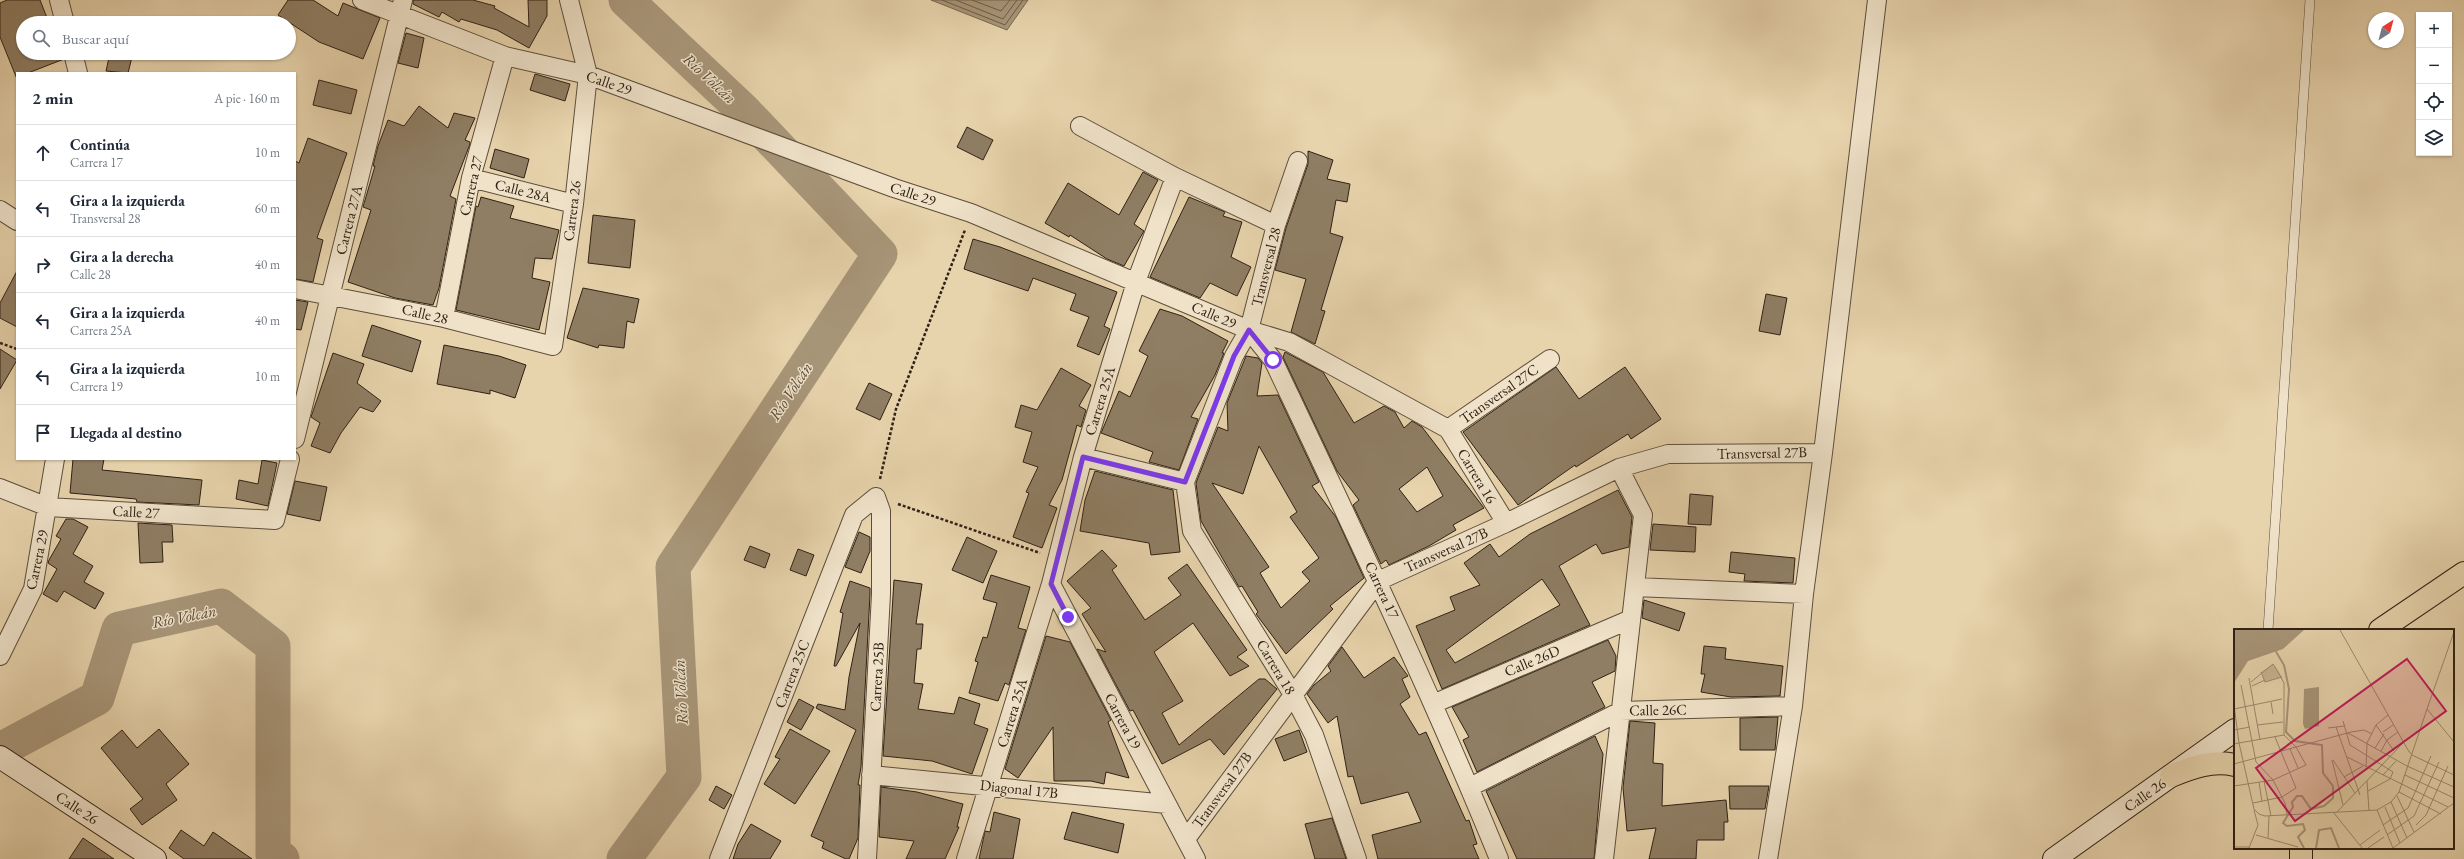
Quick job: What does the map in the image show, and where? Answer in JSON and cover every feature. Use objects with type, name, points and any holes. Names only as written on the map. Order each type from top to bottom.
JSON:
[{"type":"highway","points":[[2382,629],[2464,573]]},
{"type":"highway","points":[[2399,629],[2424,601]]},
{"type":"highway","points":[[2171,776],[2196,765],[2224,762],[2234,765]]},
{"type":"main road","name":"Calle 26","points":[[2054,859],[2234,731]]},
{"type":"main road","name":"Calle 26","points":[[0,757],[155,859]]},
{"type":"street","points":[[59,0],[63,16]]},
{"type":"street","name":"Calle 29","points":[[362,0],[401,7],[505,56],[588,75],[894,188],[971,213],[1249,330],[1289,342],[1448,429]]},
{"type":"street","points":[[569,0],[588,75]]},
{"type":"street","points":[[1768,859],[1793,706],[1804,594],[1823,453],[1877,0]]},
{"type":"street","name":"Carrera 27A","points":[[296,435],[401,7]]},
{"type":"street","name":"Carrera 27","points":[[444,318],[471,178],[505,56]]},
{"type":"street","points":[[75,60],[78,72]]},
{"type":"street","name":"Carrera 26","points":[[553,346],[574,204],[588,75]]},
{"type":"street","points":[[1080,126],[1175,177],[1276,225]]},
{"type":"street","name":"Transversal 28","points":[[1185,482],[1234,356],[1249,330],[1276,225],[1298,161]]},
{"type":"street","name":"Carrera 25A","points":[[966,859],[990,786],[1051,584],[1056,558],[1083,457],[1136,282],[1175,177]]},
{"type":"street","name":"Calle 28A","points":[[471,178],[574,204]]},
{"type":"street","points":[[0,210],[16,220]]},
{"type":"street","name":"Calle 28","points":[[296,289],[330,294],[444,318],[553,346]]},
{"type":"street","name":"Carrera 17","points":[[1249,330],[1273,360],[1378,581],[1470,787],[1499,859]]},
{"type":"street","name":"Transversal 27C","points":[[1448,429],[1550,359]]},
{"type":"street","name":"Carrera 16","points":[[1448,429],[1506,523]]},
{"type":"street","name":"Transversal 27B","points":[[1186,839],[1292,693],[1378,581],[1506,523],[1619,468],[1668,454],[1823,453]]},
{"type":"street","points":[[1083,457],[1185,482]]},
{"type":"street","name":"Carrera 29","points":[[0,656],[33,589],[48,508],[55,460]]},
{"type":"street","name":"Calle 27","points":[[0,488],[48,508],[275,520],[290,460]]},
{"type":"street","points":[[1604,859],[1643,515],[1619,468]]},
{"type":"street","name":"Carrera 18","points":[[1185,482],[1192,531],[1292,693],[1314,735],[1357,859]]},
{"type":"street","name":"Carrera 25B","points":[[867,859],[881,594],[881,511],[876,497]]},
{"type":"street","name":"Carrera 25C","points":[[719,859],[854,515],[876,497]]},
{"type":"street","name":"Carrera 19","points":[[1051,584],[1196,859]]},
{"type":"street","points":[[1635,587],[1804,594]]},
{"type":"street","name":"Calle 26D","points":[[1433,704],[1631,619]]},
{"type":"street","name":"Calle 26C","points":[[1470,787],[1621,711],[1793,706]]},
{"type":"street","name":"Diagonal 17B","points":[[871,774],[1167,804]]},
{"type":"lane","points":[[2268,629],[2310,0]]},
{"type":"path","points":[[971,213],[896,409],[876,497],[1056,558]]},
{"type":"path","points":[[0,343],[16,349]]},
{"type":"water","points":[[931,0],[1028,0],[1007,30]]},
{"type":"building","points":[[7,0],[40,0],[46,16],[16,16],[16,60],[61,60],[31,72],[16,72],[16,77],[0,37],[0,3]]},
{"type":"building","points":[[288,0],[313,0],[338,16],[343,3],[380,18],[363,59],[319,42],[296,27],[296,16],[278,15]]},
{"type":"building","points":[[413,0],[473,0],[495,6],[494,8],[529,27],[528,0],[547,0],[547,16],[529,48],[497,30],[461,19],[459,22],[442,12],[439,17],[413,4]]},
{"type":"building","points":[[406,33],[424,38],[418,68],[398,63]]},
{"type":"building","points":[[108,60],[131,60],[128,72],[106,71]]},
{"type":"building","points":[[535,74],[570,84],[565,101],[530,90]]},
{"type":"building","points":[[319,80],[357,90],[351,114],[313,105]]},
{"type":"building","points":[[419,106],[448,128],[454,113],[475,118],[465,140],[470,142],[470,144],[450,196],[456,199],[439,288],[433,305],[395,298],[348,282],[371,210],[363,207],[375,166],[373,166],[378,146],[388,120],[404,126]]},
{"type":"building","points":[[967,127],[993,140],[983,160],[957,147]]},
{"type":"building","points":[[308,138],[347,153],[317,238],[323,240],[313,282],[296,279],[296,162],[299,163]]},
{"type":"building","points":[[495,149],[529,159],[524,178],[490,168]]},
{"type":"building","points":[[1308,151],[1333,160],[1327,179],[1350,184],[1347,202],[1336,200],[1330,233],[1343,237],[1321,310],[1325,311],[1315,344],[1291,332],[1306,279],[1275,270],[1286,228],[1308,164]]},
{"type":"building","points":[[1143,172],[1158,180],[1134,224],[1144,231],[1124,266],[1107,259],[1070,235],[1069,237],[1045,223],[1068,183],[1119,215]]},
{"type":"building","points":[[481,197],[514,206],[510,218],[559,230],[552,259],[535,258],[532,278],[550,282],[539,330],[456,310],[476,206],[478,207]]},
{"type":"building","points":[[1189,197],[1225,212],[1223,216],[1242,222],[1231,257],[1251,267],[1237,296],[1210,283],[1200,298],[1150,277]]},
{"type":"building","points":[[593,215],[635,220],[630,268],[588,263]]},
{"type":"building","points":[[973,239],[1000,247],[1117,292],[1104,326],[1110,329],[1099,355],[1077,346],[1089,317],[1070,310],[1076,294],[1033,278],[1028,291],[964,269]]},
{"type":"building","points":[[16,273],[16,326],[0,318],[0,303]]},
{"type":"building","points":[[583,288],[639,299],[634,323],[627,321],[624,348],[599,345],[598,348],[567,338]]},
{"type":"building","points":[[1766,294],[1787,298],[1780,335],[1759,331]]},
{"type":"building","points":[[296,300],[308,302],[301,330],[296,329]]},
{"type":"building","points":[[1160,309],[1182,316],[1228,341],[1222,353],[1224,353],[1215,375],[1191,417],[1198,419],[1179,470],[1149,462],[1153,452],[1101,433],[1119,391],[1130,397],[1148,356],[1139,351]]},
{"type":"building","points":[[372,325],[421,341],[412,372],[362,356]]},
{"type":"building","points":[[444,345],[499,356],[526,365],[515,398],[490,390],[490,394],[437,384]]},
{"type":"building","points":[[0,349],[16,359],[16,362],[0,389]]},
{"type":"building","points":[[1285,352],[1323,372],[1354,423],[1384,406],[1395,412],[1404,428],[1412,421],[1422,427],[1484,508],[1453,525],[1456,530],[1429,546],[1389,565],[1386,560],[1381,564],[1353,505],[1359,500],[1337,471],[1283,357]],"holes":[[[1427,467],[1443,496],[1417,512],[1399,489]]]},
{"type":"building","points":[[333,353],[364,364],[357,383],[381,401],[373,412],[360,407],[341,433],[330,453],[311,446],[320,423],[311,417]]},
{"type":"building","points":[[1246,356],[1258,358],[1262,363],[1257,396],[1278,395],[1319,482],[1312,486],[1336,517],[1364,578],[1330,606],[1333,609],[1286,654],[1256,614],[1258,612],[1242,586],[1239,587],[1201,521],[1196,483],[1218,427],[1228,431],[1227,403]],"holes":[[[1259,446],[1297,512],[1290,517],[1319,558],[1302,572],[1310,581],[1281,608],[1260,573],[1269,567],[1212,483],[1243,494]]]},
{"type":"building","points":[[1556,367],[1579,399],[1625,367],[1661,419],[1631,439],[1628,434],[1576,467],[1575,465],[1518,505],[1463,432]]},
{"type":"building","points":[[1061,368],[1091,385],[1079,406],[1086,410],[1081,427],[1077,425],[1062,480],[1049,505],[1057,508],[1042,548],[1013,537],[1029,493],[1026,492],[1038,467],[1023,462],[1032,432],[1015,427],[1021,405],[1037,410]]},
{"type":"building","points":[[869,383],[892,394],[880,420],[856,409]]},
{"type":"building","points":[[73,460],[104,460],[102,470],[202,480],[199,505],[137,502],[136,499],[70,493]]},
{"type":"building","points":[[262,460],[277,463],[268,506],[236,499],[239,480],[258,484]]},
{"type":"building","points":[[1095,471],[1173,490],[1180,552],[1151,555],[1149,543],[1080,531],[1085,500]]},
{"type":"building","points":[[295,481],[327,487],[320,521],[287,514]]},
{"type":"building","points":[[1618,490],[1632,517],[1629,547],[1602,554],[1596,544],[1559,566],[1590,625],[1442,689],[1416,626],[1455,610],[1450,597],[1480,585],[1464,563],[1490,544],[1499,557],[1530,534]],"holes":[[[1542,579],[1560,605],[1455,663],[1446,650]]]},
{"type":"building","points":[[1690,494],[1713,496],[1711,525],[1688,524]]},
{"type":"building","points":[[66,519],[73,519],[88,527],[73,554],[93,566],[84,582],[104,593],[95,609],[64,591],[57,602],[43,594],[57,569],[48,563],[61,539],[56,536]]},
{"type":"building","points":[[138,523],[172,525],[173,542],[162,542],[163,562],[140,563]]},
{"type":"building","points":[[1653,524],[1696,527],[1695,552],[1650,550]]},
{"type":"building","points":[[859,532],[870,537],[870,551],[861,573],[845,567]]},
{"type":"building","points":[[967,537],[997,551],[983,583],[952,570]]},
{"type":"building","points":[[750,546],[770,554],[765,568],[744,560]]},
{"type":"building","points":[[798,549],[814,555],[806,576],[790,570]]},
{"type":"building","points":[[1102,550],[1117,566],[1112,570],[1145,620],[1181,595],[1168,578],[1187,564],[1247,650],[1237,657],[1249,666],[1230,676],[1193,623],[1154,652],[1183,701],[1162,713],[1179,745],[1259,679],[1265,679],[1277,689],[1224,755],[1210,739],[1162,764],[1133,710],[1130,711],[1097,649],[1106,652],[1082,614],[1091,608],[1067,581]]},
{"type":"building","points":[[1731,552],[1795,558],[1793,583],[1744,581],[1745,574],[1729,572]]},
{"type":"building","points":[[991,575],[1030,587],[1018,628],[1026,630],[1009,685],[1005,683],[998,701],[969,693],[978,662],[975,661],[983,637],[987,638],[997,603],[983,599]]},
{"type":"building","points":[[894,580],[922,584],[916,624],[923,624],[921,649],[917,649],[914,683],[923,684],[918,709],[954,714],[959,697],[980,704],[974,724],[988,729],[972,774],[932,761],[883,756]]},
{"type":"building","points":[[850,581],[870,588],[870,594],[861,767],[858,785],[860,785],[858,838],[849,859],[846,859],[822,848],[824,842],[811,836],[856,730],[816,708],[818,704],[845,710],[849,677],[860,623],[836,666],[834,666],[843,613],[840,612]]},
{"type":"building","points":[[1644,600],[1685,613],[1679,631],[1642,618]]},
{"type":"building","points":[[1046,636],[1070,642],[1111,720],[1108,722],[1129,778],[1106,772],[1104,784],[1091,781],[1054,781],[1053,727],[1018,778],[1005,769]]},
{"type":"building","points":[[1608,640],[1616,656],[1615,671],[1592,682],[1605,707],[1477,772],[1463,740],[1469,737],[1452,707]]},
{"type":"building","points":[[1704,646],[1726,648],[1725,659],[1783,666],[1780,696],[1731,697],[1701,692],[1705,674],[1701,674]]},
{"type":"building","points":[[1342,647],[1364,678],[1394,657],[1408,676],[1402,679],[1410,697],[1400,704],[1419,735],[1426,732],[1466,821],[1469,820],[1477,844],[1473,845],[1479,859],[1378,859],[1372,835],[1421,822],[1408,792],[1361,804],[1353,776],[1348,777],[1337,716],[1328,723],[1307,694],[1314,685],[1331,671],[1328,666]]},
{"type":"building","points":[[799,699],[814,707],[801,730],[787,722]]},
{"type":"building","points":[[1778,717],[1775,750],[1740,750],[1740,718]]},
{"type":"building","points":[[1630,721],[1655,723],[1653,763],[1663,764],[1662,806],[1726,800],[1728,822],[1724,822],[1724,840],[1697,840],[1696,859],[1649,859],[1656,828],[1627,831],[1623,788]]},
{"type":"building","points":[[159,729],[189,764],[166,784],[177,800],[142,825],[130,809],[143,799],[101,748],[122,730],[137,748]]},
{"type":"building","points":[[790,729],[830,751],[795,804],[764,784],[780,759],[775,757]]},
{"type":"building","points":[[1299,730],[1307,752],[1284,761],[1275,739]]},
{"type":"building","points":[[1595,736],[1603,754],[1594,859],[1517,859],[1486,791]]},
{"type":"building","points":[[716,786],[732,795],[724,809],[709,800]]},
{"type":"building","points":[[1729,786],[1769,786],[1765,809],[1730,809]]},
{"type":"building","points":[[881,787],[917,792],[963,804],[957,827],[959,827],[945,859],[906,859],[914,841],[879,837]]},
{"type":"building","points":[[994,812],[1020,819],[1013,859],[979,859],[985,831],[990,832]]},
{"type":"building","points":[[1072,812],[1124,824],[1118,853],[1064,839]]},
{"type":"building","points":[[1332,818],[1346,859],[1315,859],[1305,824]]},
{"type":"building","points":[[751,824],[781,841],[770,859],[733,859],[738,844]]},
{"type":"building","points":[[181,830],[204,846],[213,832],[252,859],[184,859],[169,848]]},
{"type":"building","points":[[83,838],[114,859],[69,859]]},
{"type":"waterway","name":"Río Volcán","points":[[624,859],[684,777],[673,567],[880,254],[744,111],[626,0]]},
{"type":"waterway","name":"Río Volcán","points":[[0,750],[97,698],[119,629],[221,606],[273,646],[273,855],[282,859]]},
{"type":"route","points":[[1068,617],[1051,584],[1056,558],[1083,457],[1185,482],[1234,356],[1249,330],[1273,360]]}]
